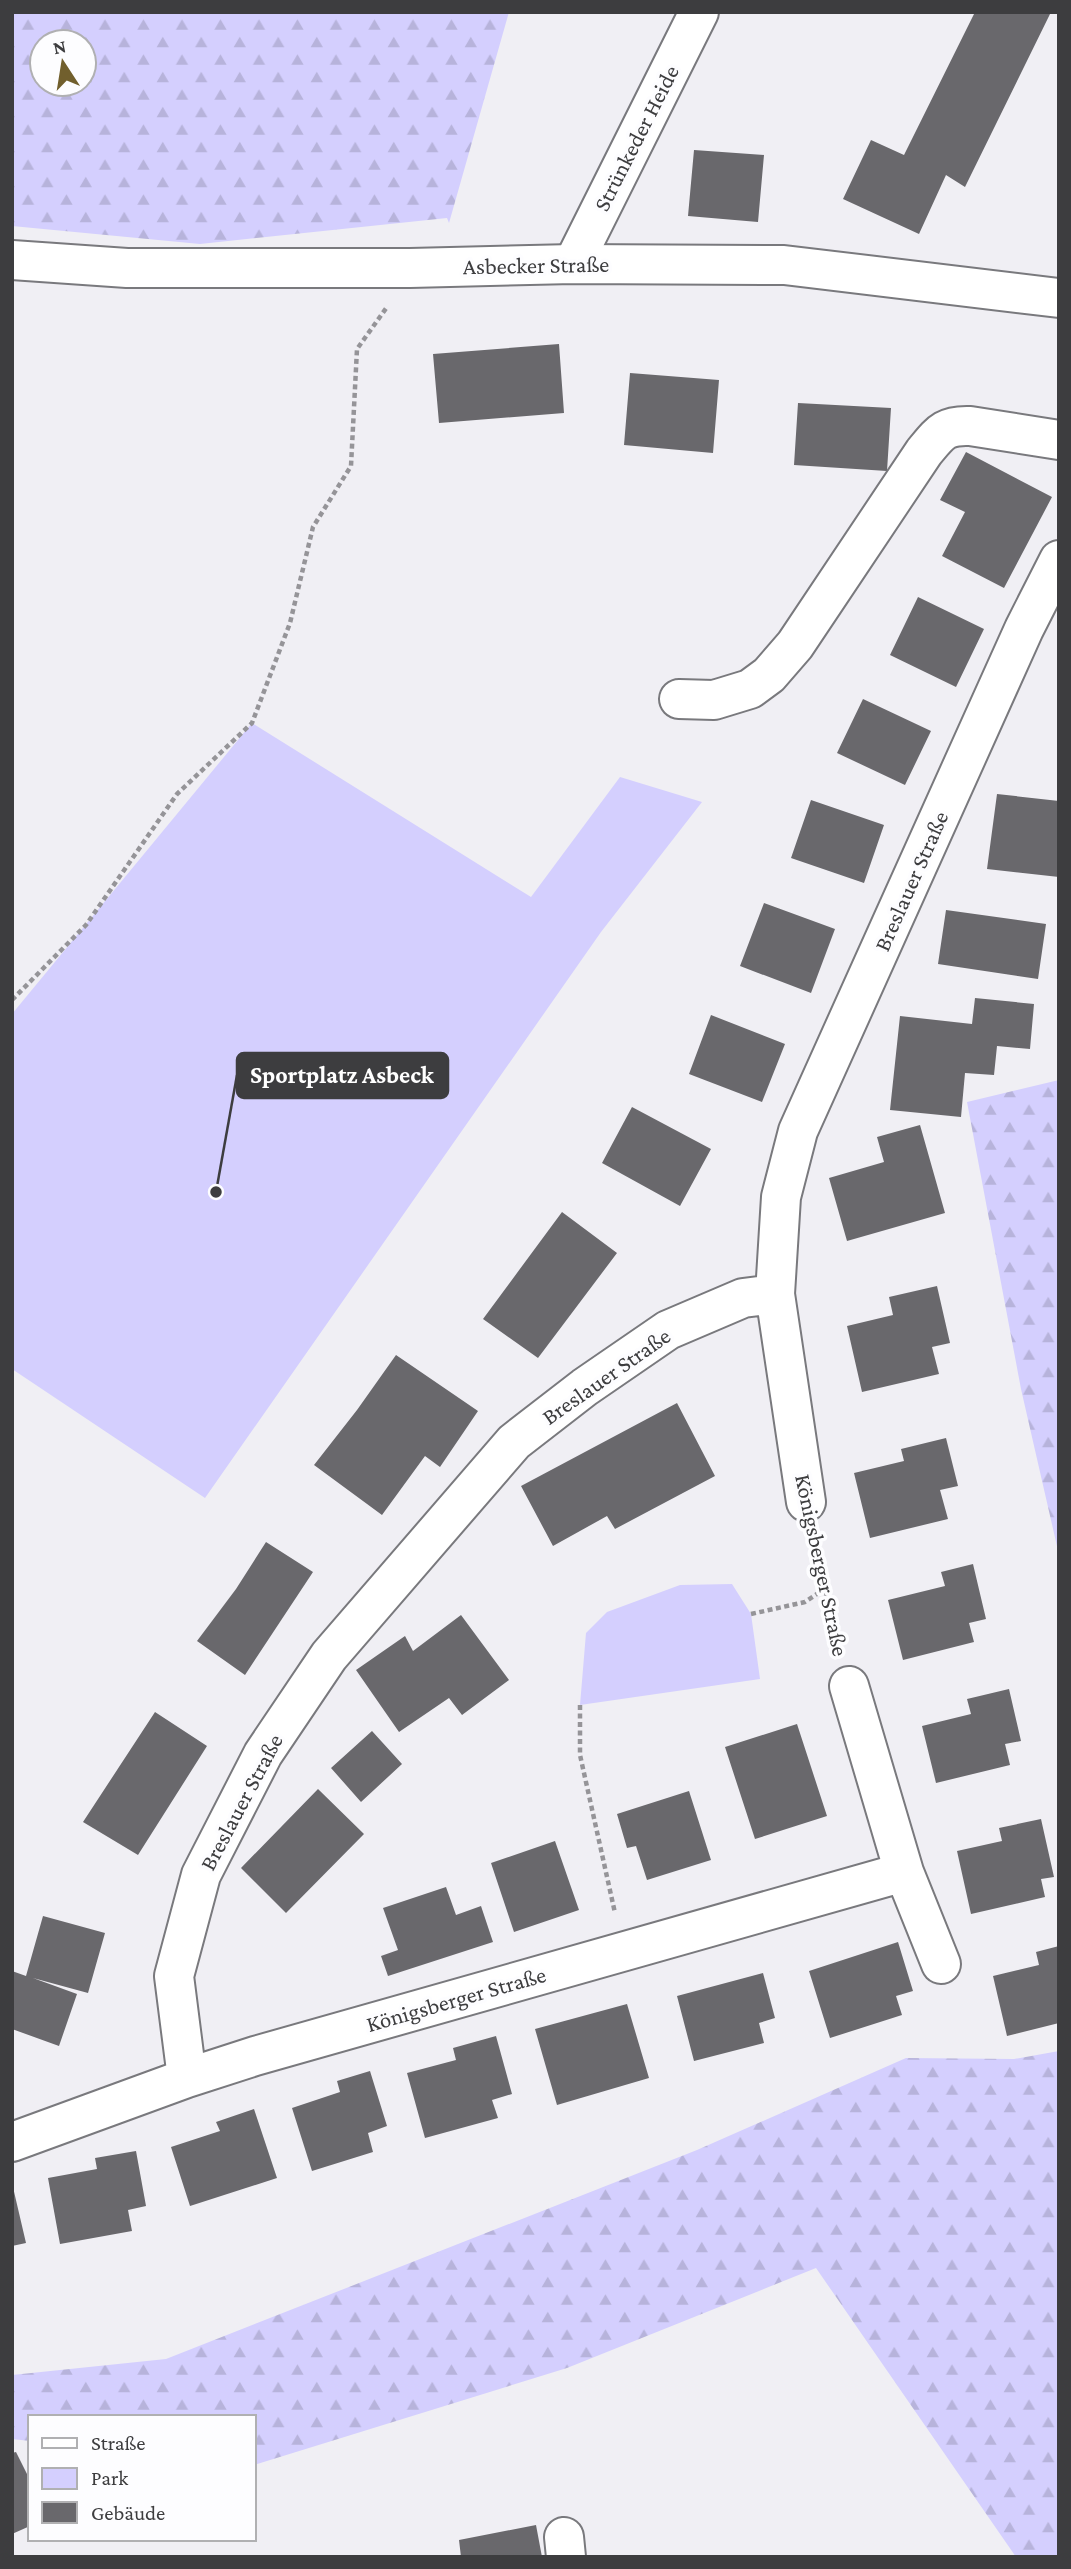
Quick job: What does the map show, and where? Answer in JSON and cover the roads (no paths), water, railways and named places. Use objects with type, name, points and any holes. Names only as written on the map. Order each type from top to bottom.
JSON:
[{"type":"street","name":"Strünkeder Heide","points":[[573,264],[699,12]]},
{"type":"street","name":"Asbecker Straße","points":[[12,260],[127,268],[784,265],[1059,298]]},
{"type":"street","points":[[679,699],[714,700],[750,689],[769,675],[795,645],[924,452],[945,429],[970,426],[1059,440]]},
{"type":"street","name":"Breslauer Straße","points":[[187,2078],[174,1976],[201,1875],[264,1754],[329,1656],[513,1442],[585,1387],[668,1330],[743,1298],[775,1294],[782,1198],[798,1131],[1024,629],[1059,559]]},
{"type":"street","name":"Königsberger Straße","points":[[775,1294],[806,1502]]},
{"type":"street","name":"Königsberger Straße","points":[[849,1686],[904,1872],[940,1964]]},
{"type":"street","name":"Königsberger Straße","points":[[12,2142],[187,2078],[431,2005],[904,1872]]},
{"type":"place","name":"Sportplatz Asbeck","points":[[216,1192]]}]
